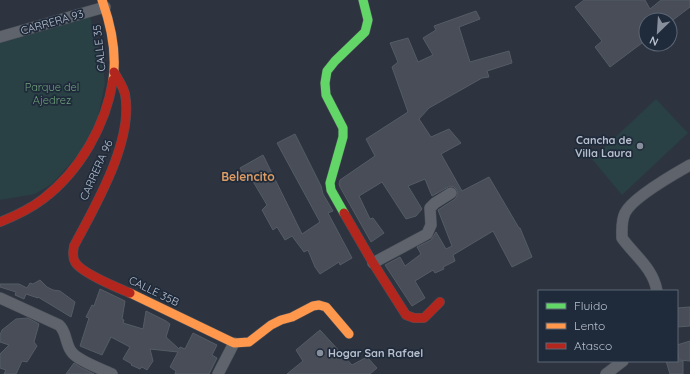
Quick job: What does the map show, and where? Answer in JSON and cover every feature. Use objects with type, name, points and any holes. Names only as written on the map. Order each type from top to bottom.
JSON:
[{"type":"street","points":[[363,0],[368,20],[365,32],[335,61],[327,71],[325,83],[326,95],[343,128],[343,137],[330,182],[331,190],[406,315],[414,318],[424,318],[440,302]]},
{"type":"street","name":"CARRERA 93","points":[[0,37],[104,4]]},
{"type":"street","name":"CALLE 35","points":[[0,222],[25,210],[47,196],[65,179],[98,129],[105,112],[114,72],[113,49],[104,4]]},
{"type":"street","name":"CARRERA 96","points":[[72,253],[117,156],[124,134],[126,121],[126,98],[122,85],[114,72]]},
{"type":"street","points":[[657,290],[656,283],[652,274],[622,238],[622,224],[626,212],[630,206],[655,186],[690,165]]},
{"type":"street","points":[[374,263],[427,234],[431,225],[430,208],[435,203],[452,193]]},
{"type":"street","name":"CALLE 35B","points":[[72,253],[75,263],[82,270],[234,343]]},
{"type":"street","points":[[0,298],[59,325],[64,329],[72,353],[77,357],[112,374]]},
{"type":"street","points":[[218,374],[234,343],[249,342],[271,325],[292,317],[313,306],[319,305],[326,307],[349,334]]},
{"type":"street","points":[[606,374],[622,362]]},
{"type":"green space","name":"Parque del Ajedrez","points":[[90,17],[103,66],[105,83],[94,137],[52,184],[35,194],[0,200],[0,43]]},
{"type":"green space","name":"Cancha de Villa Laura","points":[[656,99],[688,133],[622,195],[592,159]]},
{"type":"building","points":[[584,0],[645,0],[650,9],[661,0],[690,0],[690,7],[678,16],[678,12],[638,12],[638,46],[610,67],[595,47],[602,41],[575,7]]},
{"type":"building","points":[[476,11],[480,19],[459,27],[470,62],[509,51],[512,63],[487,71],[489,77],[482,78],[429,108],[419,119],[431,137],[449,129],[461,143],[441,154],[462,191],[489,177],[520,228],[532,257],[512,267],[493,231],[453,255],[455,261],[443,267],[444,269],[435,273],[433,270],[415,281],[425,298],[412,306],[385,265],[400,257],[405,266],[421,254],[417,247],[431,240],[436,232],[446,249],[452,246],[438,210],[455,199],[457,196],[457,190],[450,186],[432,196],[425,179],[408,186],[422,209],[416,216],[406,219],[382,182],[359,196],[370,219],[373,218],[384,233],[371,242],[339,184],[340,180],[375,156],[366,139],[408,112],[392,67],[398,62],[390,43],[408,38],[418,62],[433,55],[423,38],[436,30],[434,26]]},
{"type":"building","points":[[295,134],[321,186],[323,194],[333,211],[328,213],[352,258],[340,265],[339,262],[320,274],[315,267],[308,250],[304,252],[292,236],[285,240],[277,227],[273,230],[262,210],[267,205],[251,178],[246,180],[240,168],[263,155],[302,234],[320,222],[277,143]]},
{"type":"building","points":[[40,280],[47,287],[60,291],[75,302],[71,317],[38,297],[26,294],[24,299],[15,295],[16,292],[0,287],[0,284],[19,284],[27,288],[30,283],[33,284]]},
{"type":"building","points":[[100,289],[125,301],[122,319],[124,320],[123,323],[143,329],[146,311],[170,324],[166,337],[179,349],[180,347],[185,349],[193,333],[217,345],[212,355],[217,358],[209,374],[175,374],[176,371],[170,367],[178,352],[150,349],[153,361],[147,370],[142,367],[140,369],[123,359],[130,347],[111,337],[102,355],[80,346],[89,318],[86,317],[92,305],[94,306]]},
{"type":"building","points":[[690,307],[690,326],[678,327],[678,308]]},
{"type":"building","points":[[28,318],[39,324],[34,342],[37,346],[27,362],[22,361],[16,374],[4,374],[6,370],[0,368],[0,354],[9,345],[0,342],[2,330],[16,319]]},
{"type":"building","name":"Hogar San Rafael","points":[[320,330],[352,365],[367,357],[377,368],[370,374],[287,374],[303,361],[296,350]]},
{"type":"building","points":[[690,341],[690,361],[679,360],[678,345]]},
{"type":"building","points":[[683,361],[683,374],[670,374],[666,362]]},
{"type":"building","points":[[74,363],[80,367],[94,374],[66,374]]},
{"type":"traffic: fast","points":[[344,213],[331,190],[330,183],[343,137],[343,128],[326,95],[325,83],[327,71],[335,61],[365,32],[368,20],[363,0]]},
{"type":"traffic: slow","points":[[102,0],[108,19],[114,49],[113,80]]},
{"type":"traffic: slow","points":[[130,293],[234,343],[249,342],[271,325],[292,317],[313,306],[319,305],[326,307],[349,334]]},
{"type":"traffic: jam","points":[[114,72],[122,85],[125,94],[126,112],[124,132],[111,173],[74,246],[73,256],[75,262],[84,271],[100,280],[130,293]]},
{"type":"traffic: jam","points":[[0,222],[38,203],[69,175],[80,161],[98,130],[110,97],[113,80]]},
{"type":"traffic: jam","points":[[344,213],[406,315],[414,318],[424,318],[440,302]]},
{"type":"place","name":"Cancha de Villa Laura","points":[[640,146]]},
{"type":"place","name":"Hogar San Rafael","points":[[320,353]]},
{"type":"district","name":"Belencito","points":[[248,177]]}]
